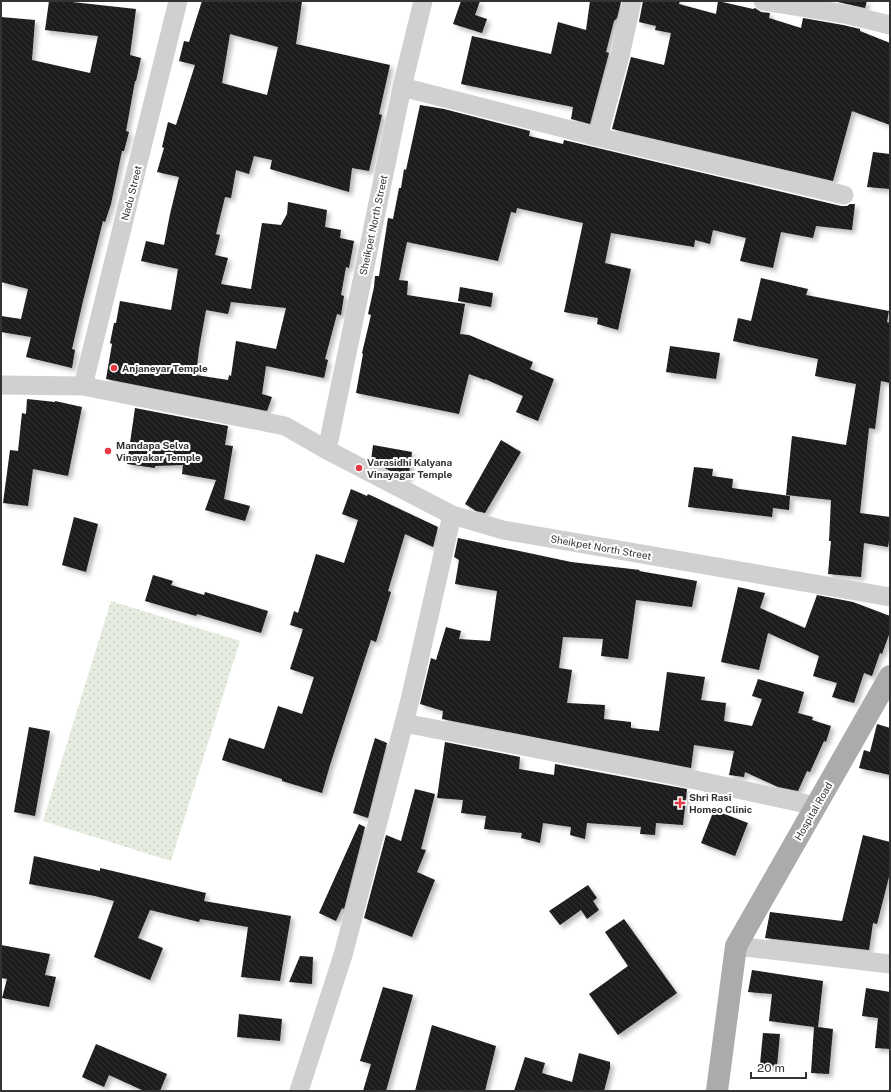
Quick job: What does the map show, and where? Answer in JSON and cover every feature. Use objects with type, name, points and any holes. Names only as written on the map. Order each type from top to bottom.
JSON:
[{"type":"main road","name":"Hospital Road","points":[[736,946],[890,676]]},
{"type":"main road","points":[[717,1091],[736,946]]},
{"type":"street","name":"Nadu Street","points":[[83,386],[178,1]]},
{"type":"street","name":"Sheikpet North Street","points":[[326,450],[402,87],[423,1]]},
{"type":"street","points":[[598,136],[620,56],[632,1]]},
{"type":"street","points":[[763,1],[845,14],[890,25]]},
{"type":"street","points":[[402,87],[844,195]]},
{"type":"street","name":"Sheikpet North Street","points":[[1,385],[83,386],[285,426],[326,450],[452,515],[503,530],[890,597]]},
{"type":"street","points":[[299,1091],[343,955],[404,723],[452,515]]},
{"type":"street","points":[[404,723],[672,775],[816,806]]},
{"type":"street","points":[[736,946],[890,964]]},
{"type":"shaded area","points":[[111,601],[240,641],[171,861],[43,821]]},
{"type":"building","points":[[49,1],[63,1],[136,9],[130,55],[141,58],[135,81],[126,131],[129,132],[124,151],[122,151],[111,204],[105,222],[103,221],[83,301],[72,349],[75,350],[72,368],[26,357],[31,337],[1,332],[1,316],[21,319],[28,289],[1,282],[1,17],[35,20],[32,60],[90,73],[98,36],[45,30]]},
{"type":"building","points":[[202,1],[302,1],[296,44],[390,65],[379,114],[382,115],[369,171],[352,168],[349,192],[270,169],[272,160],[254,156],[249,174],[236,170],[231,198],[225,197],[216,234],[220,235],[215,255],[228,258],[221,284],[251,289],[262,223],[281,225],[287,214],[288,202],[327,210],[325,227],[341,230],[340,238],[354,241],[349,268],[346,267],[341,295],[344,296],[341,315],[337,314],[325,359],[328,360],[324,378],[266,366],[262,394],[272,397],[267,411],[106,379],[112,344],[110,343],[114,323],[116,323],[120,301],[171,310],[178,269],[141,261],[146,241],[164,245],[179,177],[157,172],[164,148],[162,147],[168,122],[176,125],[195,65],[179,61],[184,41],[189,42]],"holes":[[[230,34],[278,47],[267,95],[222,83]],[[231,302],[286,308],[276,349],[236,341],[231,376],[229,375],[228,380],[196,375],[206,310],[228,314]]]},
{"type":"building","points":[[461,1],[480,1],[475,15],[487,19],[482,33],[453,24]]},
{"type":"building","points":[[590,1],[621,2],[617,18],[614,21],[606,52],[609,53],[590,124],[571,119],[573,107],[461,84],[472,36],[551,54],[558,22],[586,30]]},
{"type":"building","points":[[643,1],[680,1],[679,4],[716,14],[718,1],[753,9],[755,8],[761,12],[770,13],[769,18],[801,28],[803,18],[860,29],[860,31],[890,43],[890,125],[852,111],[833,181],[612,129],[631,57],[664,65],[671,33],[655,30],[656,26],[639,22]]},
{"type":"building","points":[[833,1],[867,1],[865,8]]},
{"type":"building","points":[[420,105],[444,109],[530,131],[529,136],[563,144],[564,140],[841,206],[855,204],[852,230],[816,226],[813,238],[781,232],[773,268],[740,261],[746,238],[713,230],[710,244],[695,240],[694,247],[611,233],[605,263],[631,269],[618,330],[597,324],[598,318],[564,312],[583,223],[517,208],[516,213],[511,212],[498,261],[407,242],[399,280],[408,281],[407,295],[465,304],[460,334],[469,335],[533,362],[530,369],[554,379],[538,421],[516,412],[523,396],[485,379],[469,374],[459,414],[356,393],[362,353],[371,315],[368,314],[375,276],[379,276],[388,218],[393,219],[404,169],[406,170]]},
{"type":"building","points":[[873,152],[890,154],[890,189],[867,187]]},
{"type":"building","points":[[761,278],[808,289],[806,295],[889,311],[887,322],[890,323],[890,383],[881,381],[875,429],[869,428],[860,513],[890,517],[890,535],[888,547],[864,543],[861,577],[828,574],[831,541],[829,541],[831,500],[786,495],[792,436],[846,445],[856,384],[815,376],[818,359],[733,341],[738,318],[751,321]]},
{"type":"building","points":[[460,287],[493,293],[491,307],[458,301]]},
{"type":"building","points":[[670,346],[720,353],[716,379],[666,372]]},
{"type":"building","points":[[27,399],[55,401],[82,407],[68,476],[33,469],[28,506],[3,503],[10,450],[18,451],[22,413],[26,414]]},
{"type":"building","points":[[135,408],[228,426],[225,445],[233,446],[224,499],[250,506],[245,521],[205,510],[216,480],[182,474],[183,465],[155,466],[155,468],[127,464]]},
{"type":"building","points":[[501,440],[521,452],[485,513],[476,511],[465,504]]},
{"type":"building","points":[[373,445],[412,452],[408,480],[371,461]]},
{"type":"building","points":[[694,467],[713,469],[712,476],[733,479],[732,488],[790,496],[789,510],[773,508],[772,517],[688,507]]},
{"type":"building","points":[[351,489],[367,496],[368,494],[438,527],[433,547],[405,534],[388,591],[391,592],[376,642],[371,640],[322,793],[222,760],[229,738],[264,749],[278,706],[302,714],[314,677],[290,669],[303,629],[290,625],[294,611],[298,613],[316,554],[344,563],[358,520],[342,514]]},
{"type":"building","points":[[74,517],[98,524],[86,572],[62,565]]},
{"type":"building","points":[[458,538],[571,562],[640,570],[639,571],[697,581],[692,607],[636,600],[628,659],[601,656],[603,639],[563,637],[559,668],[572,670],[567,703],[605,705],[604,719],[631,722],[631,728],[659,731],[667,672],[705,677],[701,700],[726,703],[724,721],[752,726],[762,699],[752,696],[758,679],[804,692],[798,713],[813,717],[812,720],[831,726],[826,742],[824,741],[810,772],[807,771],[798,791],[778,787],[745,772],[744,777],[729,775],[734,751],[694,745],[691,768],[442,719],[443,711],[420,704],[431,658],[436,660],[446,627],[461,631],[459,639],[490,641],[497,591],[455,584],[459,560],[454,557]]},
{"type":"building","points":[[153,575],[173,581],[171,585],[204,595],[205,592],[268,611],[261,633],[197,614],[196,616],[145,601]]},
{"type":"building","points":[[738,587],[765,593],[760,608],[805,628],[817,595],[853,602],[890,616],[890,632],[882,654],[880,653],[872,676],[864,673],[854,703],[832,697],[837,683],[813,676],[819,656],[768,633],[759,670],[721,662]]},
{"type":"building","points":[[877,724],[890,728],[890,775],[859,768],[864,750],[870,752]]},
{"type":"building","points":[[29,727],[50,731],[35,816],[14,812]]},
{"type":"building","points":[[375,738],[387,743],[368,818],[353,813]]},
{"type":"building","points":[[445,742],[520,757],[519,769],[554,775],[555,764],[687,789],[683,825],[656,823],[655,835],[640,834],[641,827],[587,823],[585,839],[570,835],[571,827],[543,823],[540,843],[521,838],[522,833],[484,829],[486,816],[461,813],[463,800],[437,798]]},
{"type":"building","points":[[415,789],[435,794],[421,849],[426,850],[417,872],[435,880],[412,937],[364,918],[386,835],[401,841]]},
{"type":"building","points":[[714,810],[748,823],[735,856],[701,843]]},
{"type":"building","points":[[359,824],[365,827],[344,909],[342,908],[336,921],[319,913]]},
{"type":"building","points":[[863,835],[890,842],[890,873],[877,924],[873,923],[869,950],[765,938],[770,912],[842,921]]},
{"type":"building","points":[[34,856],[100,871],[100,868],[206,893],[204,901],[291,916],[280,981],[241,977],[248,927],[200,919],[199,922],[150,910],[138,938],[163,948],[150,980],[94,957],[114,901],[29,884]]},
{"type":"building","points":[[588,885],[597,898],[593,901],[599,910],[587,919],[581,910],[560,925],[549,911]]},
{"type":"building","points":[[624,919],[677,993],[618,1035],[589,994],[628,966],[605,932]]},
{"type":"building","points":[[1,945],[50,954],[45,975],[56,977],[49,1007],[2,998],[7,979],[1,978]]},
{"type":"building","points":[[300,956],[313,957],[312,984],[289,982]]},
{"type":"building","points":[[752,970],[823,981],[818,1027],[833,1029],[829,1074],[811,1073],[814,1027],[769,1021],[772,994],[748,992]]},
{"type":"building","points":[[383,987],[413,995],[386,1091],[363,1091],[371,1064],[360,1061]]},
{"type":"building","points":[[866,988],[890,992],[890,1049],[875,1048],[878,1018],[862,1016]]},
{"type":"building","points":[[239,1014],[282,1019],[280,1041],[237,1037]]},
{"type":"building","points":[[432,1025],[496,1046],[485,1091],[415,1091]]},
{"type":"building","points":[[763,1033],[780,1034],[777,1066],[760,1064]]},
{"type":"building","points":[[96,1044],[167,1074],[160,1091],[144,1091],[109,1075],[104,1087],[82,1077]]},
{"type":"building","points":[[579,1053],[610,1062],[610,1068],[604,1091],[514,1091],[525,1057],[545,1063],[542,1073],[572,1082]]},
{"type":"place","name":"Anjaneyar Temple","points":[[114,368]]},
{"type":"place","name":"Mandapa Selva Vinayakar Temple","points":[[108,451]]},
{"type":"place","name":"Varasidhi Kalyana Vinayagar Temple","points":[[359,468]]},
{"type":"place","name":"Shri Rasi Homeo Clinic","points":[[680,803]]}]
